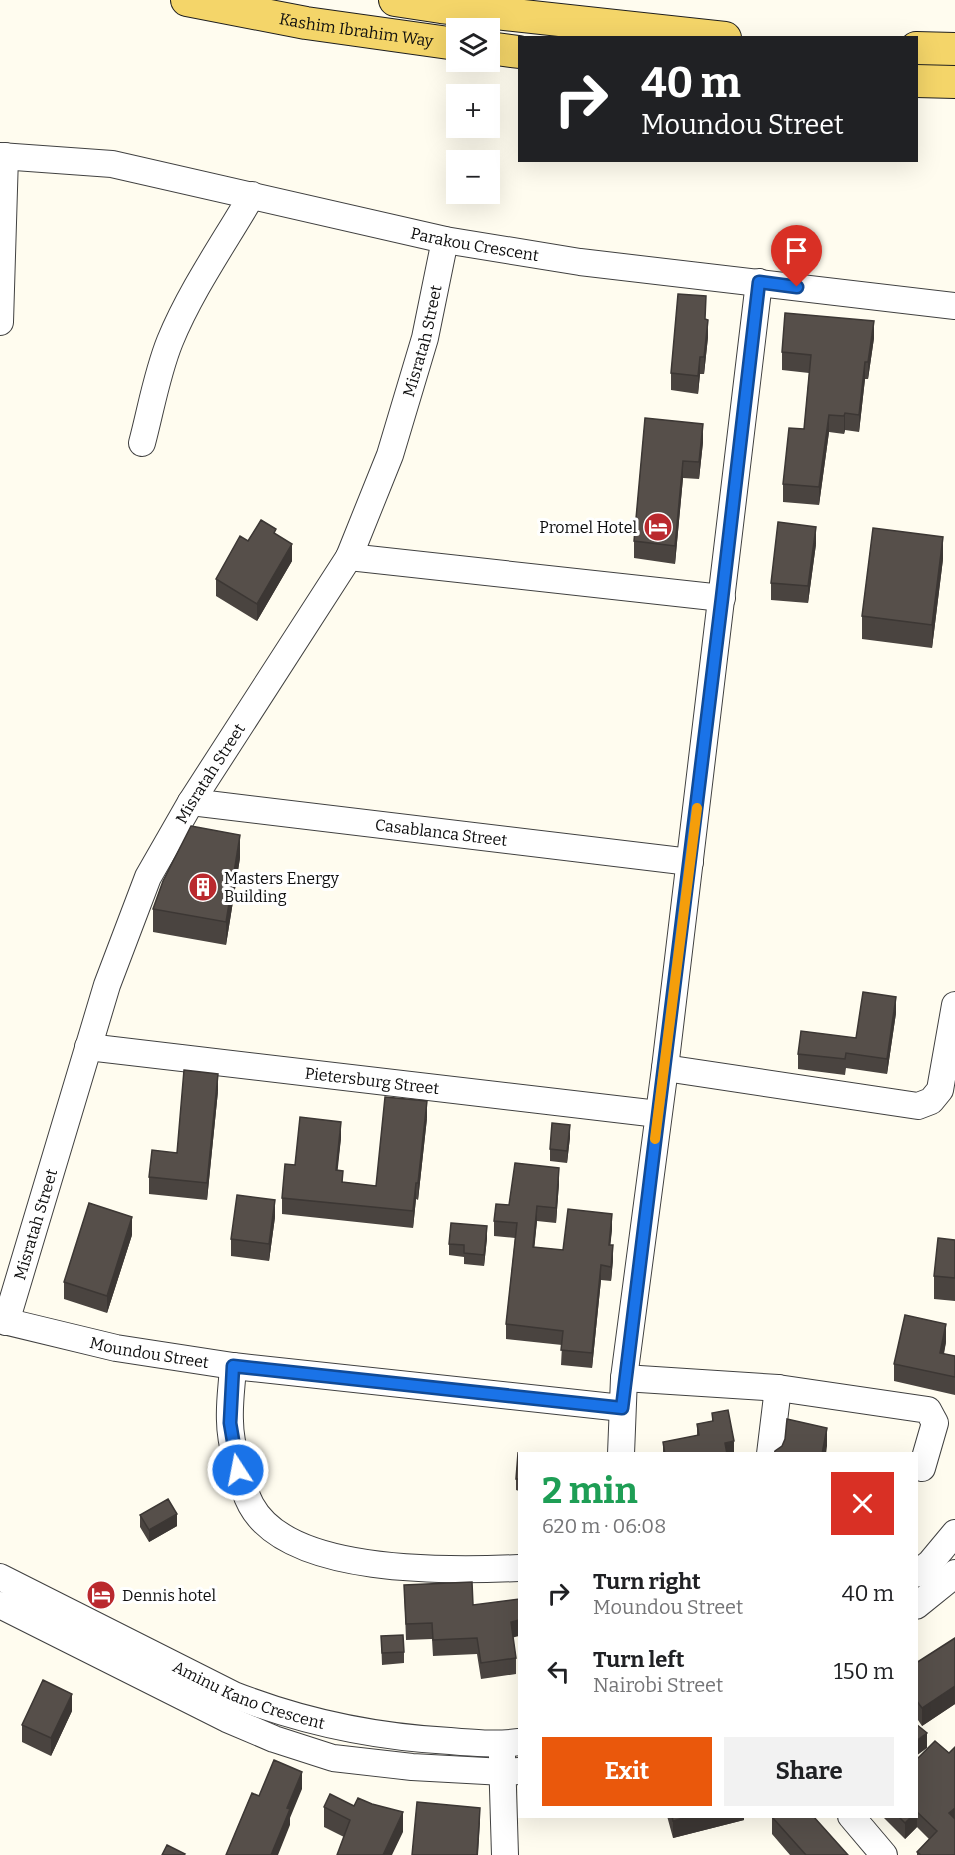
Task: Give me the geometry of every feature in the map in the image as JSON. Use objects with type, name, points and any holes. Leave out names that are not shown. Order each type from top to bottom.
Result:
[{"type":"main road","name":"Kashim Ibrahim Way","points":[[187,0],[306,23],[446,43]]},
{"type":"main road","points":[[395,0],[707,36]]},
{"type":"main road","points":[[918,48],[955,49]]},
{"type":"main road","points":[[500,49],[518,52]]},
{"type":"main road","points":[[918,81],[955,82]]},
{"type":"street","name":"Parakou Crescent","points":[[3,156],[112,164],[445,240],[580,262],[955,306]]},
{"type":"street","points":[[0,322],[3,156]]},
{"type":"street","points":[[142,443],[160,372],[180,318],[252,195]]},
{"type":"street","name":"Misratah Street","points":[[3,1321],[107,985],[148,877],[191,802],[349,557],[390,455],[425,338],[445,240]]},
{"type":"street","points":[[621,1452],[624,1378],[665,1068],[759,282]]},
{"type":"street","points":[[349,557],[722,598]]},
{"type":"street","name":"Casablanca Street","points":[[191,802],[690,862]]},
{"type":"street","points":[[665,1068],[918,1106],[931,1101],[940,1090],[955,1005]]},
{"type":"street","name":"Pietersburg Street","points":[[88,1047],[658,1114]]},
{"type":"street","name":"Moundou Street","points":[[3,1321],[116,1348],[233,1366],[622,1408]]},
{"type":"street","points":[[233,1366],[230,1423],[238,1470],[251,1504],[268,1527],[296,1543],[332,1556],[381,1565],[435,1570],[518,1568]]},
{"type":"street","points":[[624,1378],[778,1388],[928,1410],[935,1423],[922,1468]]},
{"type":"street","points":[[770,1452],[778,1388]]},
{"type":"street","points":[[953,1581],[923,1568],[955,1533]]},
{"type":"street","name":"Aminu Kano Crescent","points":[[0,1578],[234,1695],[267,1708],[346,1730],[419,1739],[510,1743]]},
{"type":"street","points":[[918,1605],[953,1581]]},
{"type":"street","points":[[0,1605],[227,1719],[274,1739],[333,1758],[412,1767],[512,1772]]},
{"type":"street","points":[[505,1855],[512,1772],[510,1743]]},
{"type":"street","points":[[853,1818],[884,1855]]},
{"type":"building","points":[[678,294],[706,296],[705,319],[708,320],[704,357],[700,357],[698,376],[671,373]]},
{"type":"building","points":[[785,313],[874,321],[868,362],[865,362],[859,415],[845,413],[844,416],[829,415],[819,487],[783,484],[789,428],[804,429],[811,355],[782,352]]},
{"type":"building","name":"Promel Hotel","points":[[645,418],[703,424],[699,462],[683,461],[675,546],[634,541]]},
{"type":"building","points":[[261,520],[276,529],[274,533],[292,544],[257,604],[216,579],[240,536],[248,541]]},
{"type":"building","points":[[778,522],[816,527],[808,586],[771,583]]},
{"type":"building","points":[[873,528],[943,537],[932,625],[862,616]]},
{"type":"building","name":"Masters Energy Building","points":[[191,826],[240,835],[226,922],[153,909],[163,881]]},
{"type":"building","points":[[863,992],[896,997],[887,1059],[846,1053],[845,1059],[798,1054],[801,1031],[856,1038]]},
{"type":"building","points":[[184,1070],[218,1074],[207,1183],[149,1177],[152,1150],[177,1153]]},
{"type":"building","points":[[385,1097],[427,1101],[413,1211],[282,1198],[285,1164],[295,1165],[300,1117],[341,1122],[336,1170],[343,1171],[342,1182],[376,1186]]},
{"type":"building","points":[[552,1123],[570,1125],[567,1151],[550,1149]]},
{"type":"building","points":[[515,1163],[559,1168],[556,1208],[537,1206],[533,1247],[563,1250],[568,1209],[612,1214],[609,1245],[613,1245],[611,1267],[601,1265],[592,1353],[561,1350],[563,1331],[506,1324],[517,1223],[494,1221],[496,1204],[509,1205]]},
{"type":"building","points":[[237,1195],[275,1200],[269,1244],[231,1239]]},
{"type":"building","points":[[89,1203],[132,1217],[107,1296],[64,1282]]},
{"type":"building","points":[[451,1223],[487,1226],[484,1255],[464,1253],[464,1245],[449,1244]]},
{"type":"building","points":[[938,1238],[955,1240],[955,1278],[934,1276]]},
{"type":"building","points":[[905,1315],[946,1324],[940,1353],[955,1356],[955,1377],[894,1364]]},
{"type":"building","points":[[728,1410],[734,1441],[725,1443],[727,1452],[665,1452],[663,1442],[699,1435],[697,1424],[713,1421],[712,1413]]},
{"type":"building","points":[[787,1419],[827,1428],[822,1452],[775,1452],[782,1446]]},
{"type":"building","points":[[518,1453],[518,1479],[516,1479]]},
{"type":"building","points":[[168,1499],[177,1514],[149,1530],[140,1515]]},
{"type":"building","points":[[472,1582],[473,1605],[518,1599],[518,1620],[511,1622],[516,1658],[481,1663],[477,1638],[433,1640],[432,1623],[406,1624],[404,1585]]},
{"type":"building","points":[[403,1635],[404,1652],[382,1653],[381,1636]]},
{"type":"building","points":[[955,1638],[955,1686],[922,1708],[918,1703],[918,1662]]},
{"type":"building","points":[[43,1680],[72,1694],[51,1738],[22,1725]]},
{"type":"building","points":[[918,1726],[927,1733],[918,1740]]},
{"type":"building","points":[[935,1741],[949,1753],[955,1747],[955,1808],[949,1813],[955,1819],[955,1855],[921,1855],[917,1852],[937,1831],[918,1813],[918,1758]]},
{"type":"building","points":[[274,1760],[302,1772],[271,1855],[226,1855],[252,1793],[259,1796]]},
{"type":"building","points":[[330,1794],[354,1806],[358,1798],[403,1812],[383,1855],[337,1855],[350,1820],[324,1807]]},
{"type":"building","points":[[417,1802],[480,1808],[477,1855],[412,1855]]},
{"type":"building","points":[[773,1818],[815,1818],[848,1855],[806,1855]]},
{"type":"building","points":[[900,1818],[910,1818],[905,1823]]},
{"type":"building","points":[[167,1845],[185,1854],[162,1855]]},
{"type":"slow traffic","points":[[655,1139],[697,808]]},
{"type":"place","name":"Promel Hotel","points":[[658,527]]},
{"type":"place","name":"Masters Energy Building","points":[[203,887]]},
{"type":"place","name":"Dennis hotel","points":[[101,1595]]},
{"type":"route","points":[[238,1470],[230,1423],[233,1366],[622,1408],[759,282],[797,287]]}]
